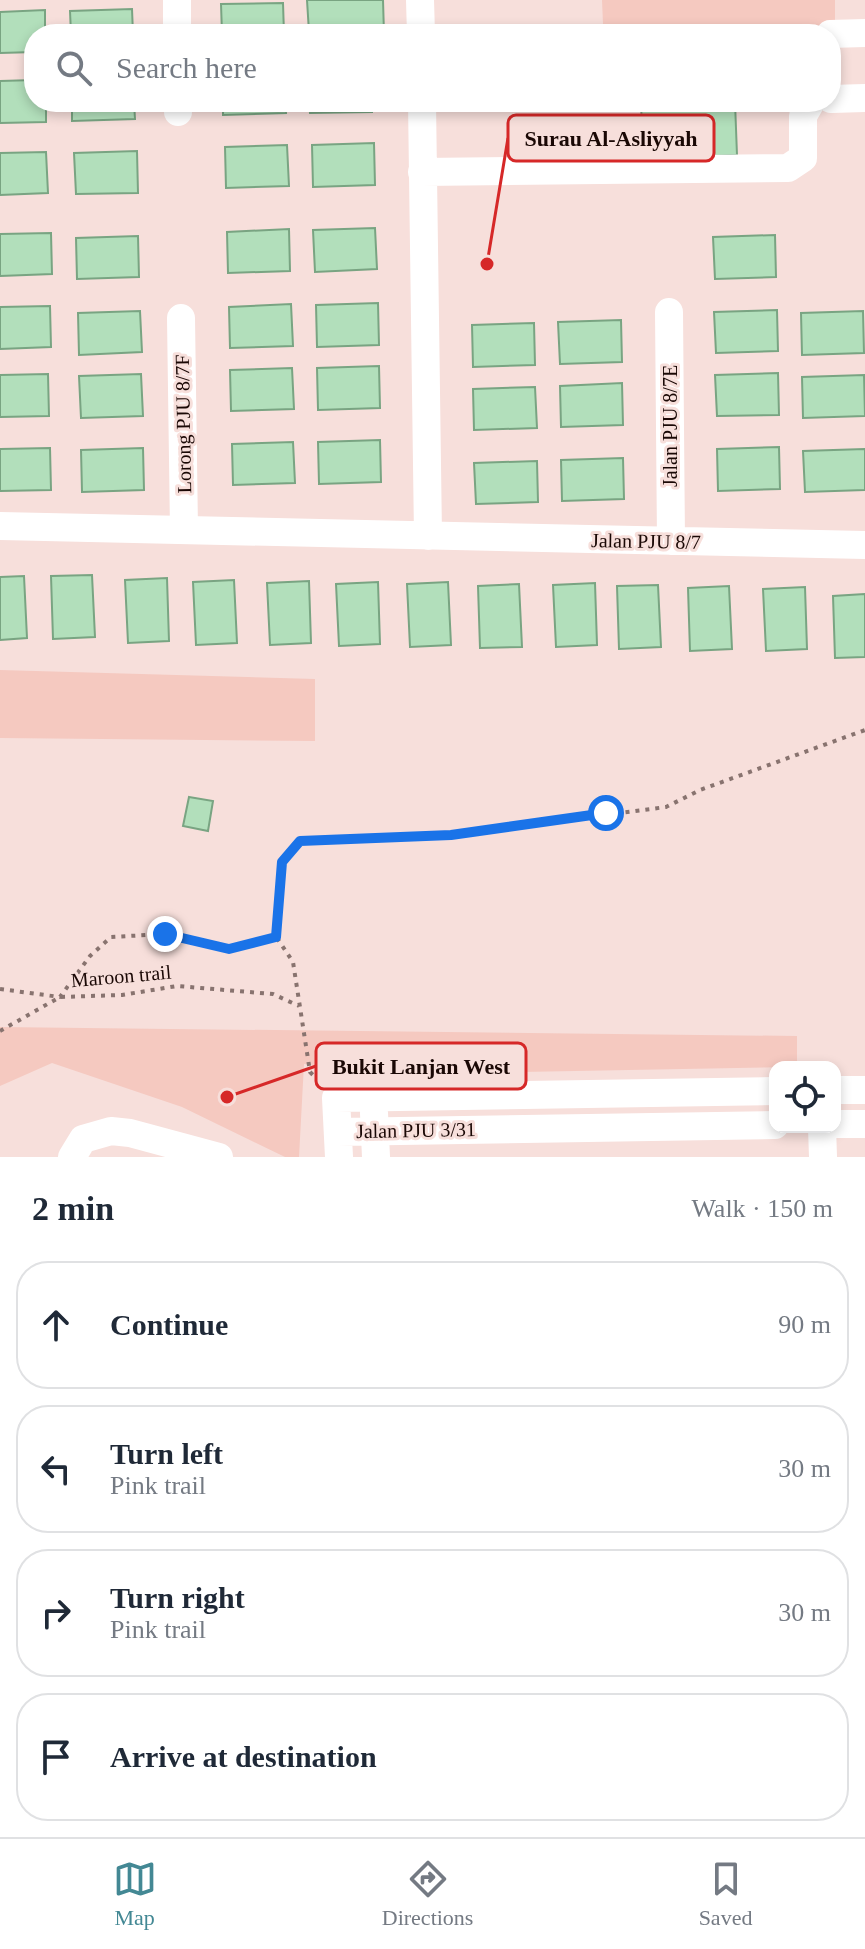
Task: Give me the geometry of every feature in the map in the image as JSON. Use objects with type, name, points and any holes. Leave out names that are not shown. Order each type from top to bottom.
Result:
[{"type":"street","points":[[177,0],[177,24]]},
{"type":"street","points":[[420,0],[421,24]]},
{"type":"street","points":[[841,34],[865,33]]},
{"type":"street","points":[[841,99],[865,98]]},
{"type":"street","points":[[422,112],[428,536]]},
{"type":"street","points":[[422,172],[788,168],[803,158],[804,112]]},
{"type":"street","name":"Jalan PJU 8/7E","points":[[669,312],[671,541]]},
{"type":"street","name":"Lorong PJU 8/7F","points":[[181,318],[184,530]]},
{"type":"street","name":"Jalan PJU 8/7","points":[[0,526],[865,545]]},
{"type":"street","points":[[841,1090],[865,1090]]},
{"type":"street","name":"Jalan PJU 3/31","points":[[769,1091],[336,1098],[338,1144],[769,1125]]},
{"type":"street","points":[[373,1096],[376,1144]]},
{"type":"street","points":[[841,1124],[865,1124]]},
{"type":"street","points":[[72,1157],[83,1139],[111,1131],[219,1157]]},
{"type":"street","points":[[822,1133],[823,1157]]},
{"type":"path","points":[[336,1098],[310,1072],[293,962],[276,937],[282,862],[300,841],[451,835],[666,807],[700,790],[865,730]]},
{"type":"path","points":[[0,989],[60,997],[90,956],[111,937],[165,934],[229,949],[276,937]]},
{"type":"path","name":"Maroon trail","points":[[0,1031],[60,997],[122,995],[177,986],[273,994],[299,1006]]},
{"type":"shaded area","points":[[602,0],[835,0],[835,24],[603,24]]},
{"type":"shaded area","points":[[0,670],[315,679],[315,741],[0,738]]},
{"type":"shaded area","points":[[0,1027],[797,1036],[797,1061],[769,1061],[769,1067],[403,1074],[304,1064],[299,1157],[285,1157],[182,1107],[52,1063],[0,1086]]},
{"type":"building","points":[[307,0],[383,0],[384,24],[308,24]]},
{"type":"building","points":[[283,3],[284,24],[222,24],[221,4]]},
{"type":"building","points":[[132,9],[133,24],[71,24],[70,11]]},
{"type":"building","points":[[45,10],[45,24],[24,24],[24,52],[0,53],[0,12]]},
{"type":"building","points":[[24,80],[24,112],[46,112],[46,122],[0,123],[0,81]]},
{"type":"building","points":[[72,112],[135,112],[135,119],[72,121]]},
{"type":"building","points":[[223,112],[286,113],[223,115]]},
{"type":"building","points":[[641,112],[735,112],[737,155],[643,159]]},
{"type":"building","points":[[374,143],[375,185],[313,187],[312,145]]},
{"type":"building","points":[[287,145],[289,186],[226,188],[225,147]]},
{"type":"building","points":[[137,151],[138,193],[76,194],[74,153]]},
{"type":"building","points":[[46,152],[48,193],[0,195],[0,153]]},
{"type":"building","points":[[375,228],[377,269],[315,272],[313,230]]},
{"type":"building","points":[[289,229],[290,271],[228,273],[227,232]]},
{"type":"building","points":[[51,233],[52,274],[0,276],[0,234]]},
{"type":"building","points":[[775,235],[776,277],[715,279],[713,237]]},
{"type":"building","points":[[138,236],[139,277],[77,279],[76,238]]},
{"type":"building","points":[[378,303],[379,345],[317,347],[316,305]]},
{"type":"building","points":[[291,304],[293,346],[230,348],[229,307]]},
{"type":"building","points":[[50,306],[51,347],[0,349],[0,307]]},
{"type":"building","points":[[777,310],[778,351],[716,353],[714,312]]},
{"type":"building","points":[[140,311],[142,352],[79,355],[78,313]]},
{"type":"building","points":[[863,311],[864,353],[802,355],[801,313]]},
{"type":"building","points":[[621,320],[622,362],[560,364],[558,322]]},
{"type":"building","points":[[534,323],[535,365],[473,367],[472,325]]},
{"type":"building","points":[[379,366],[380,408],[318,410],[317,368]]},
{"type":"building","points":[[292,368],[294,409],[231,411],[230,370]]},
{"type":"building","points":[[778,373],[779,415],[717,416],[715,375]]},
{"type":"building","points":[[48,374],[49,416],[0,417],[0,375]]},
{"type":"building","points":[[141,374],[143,416],[81,418],[79,376]]},
{"type":"building","points":[[864,375],[865,416],[803,418],[802,377]]},
{"type":"building","points":[[622,383],[623,425],[561,427],[560,386]]},
{"type":"building","points":[[535,387],[537,428],[474,430],[473,389]]},
{"type":"building","points":[[380,440],[381,482],[319,484],[318,442]]},
{"type":"building","points":[[293,442],[295,483],[233,485],[232,444]]},
{"type":"building","points":[[779,447],[780,489],[718,491],[717,449]]},
{"type":"building","points":[[50,448],[51,490],[0,491],[0,449]]},
{"type":"building","points":[[143,448],[144,490],[82,492],[81,450]]},
{"type":"building","points":[[865,449],[865,490],[805,492],[803,451]]},
{"type":"building","points":[[623,458],[624,499],[562,501],[561,460]]},
{"type":"building","points":[[537,461],[538,502],[476,504],[474,463]]},
{"type":"building","points":[[92,575],[95,637],[53,639],[51,576]]},
{"type":"building","points":[[24,576],[27,638],[0,640],[0,577]]},
{"type":"building","points":[[167,578],[169,641],[128,643],[125,580]]},
{"type":"building","points":[[234,580],[237,643],[196,645],[193,582]]},
{"type":"building","points":[[309,581],[311,643],[270,645],[267,583]]},
{"type":"building","points":[[378,582],[380,644],[339,646],[336,584]]},
{"type":"building","points":[[448,582],[451,645],[410,647],[407,584]]},
{"type":"building","points":[[595,583],[597,645],[556,647],[553,585]]},
{"type":"building","points":[[519,584],[522,647],[480,648],[478,586]]},
{"type":"building","points":[[658,585],[661,647],[619,649],[617,586]]},
{"type":"building","points":[[729,586],[732,649],[690,651],[688,588]]},
{"type":"building","points":[[805,587],[807,649],[766,651],[763,589]]},
{"type":"building","points":[[865,594],[865,657],[835,658],[833,596]]},
{"type":"building","points":[[189,797],[213,801],[208,831],[183,826]]},
{"type":"place","name":"Surau Al-Asliyyah","points":[[487,264]]},
{"type":"place","name":"Bukit Lanjan West","points":[[227,1097]]},
{"type":"route","points":[[165,934],[229,949],[276,937],[282,862],[300,841],[451,835],[606,813]]}]
